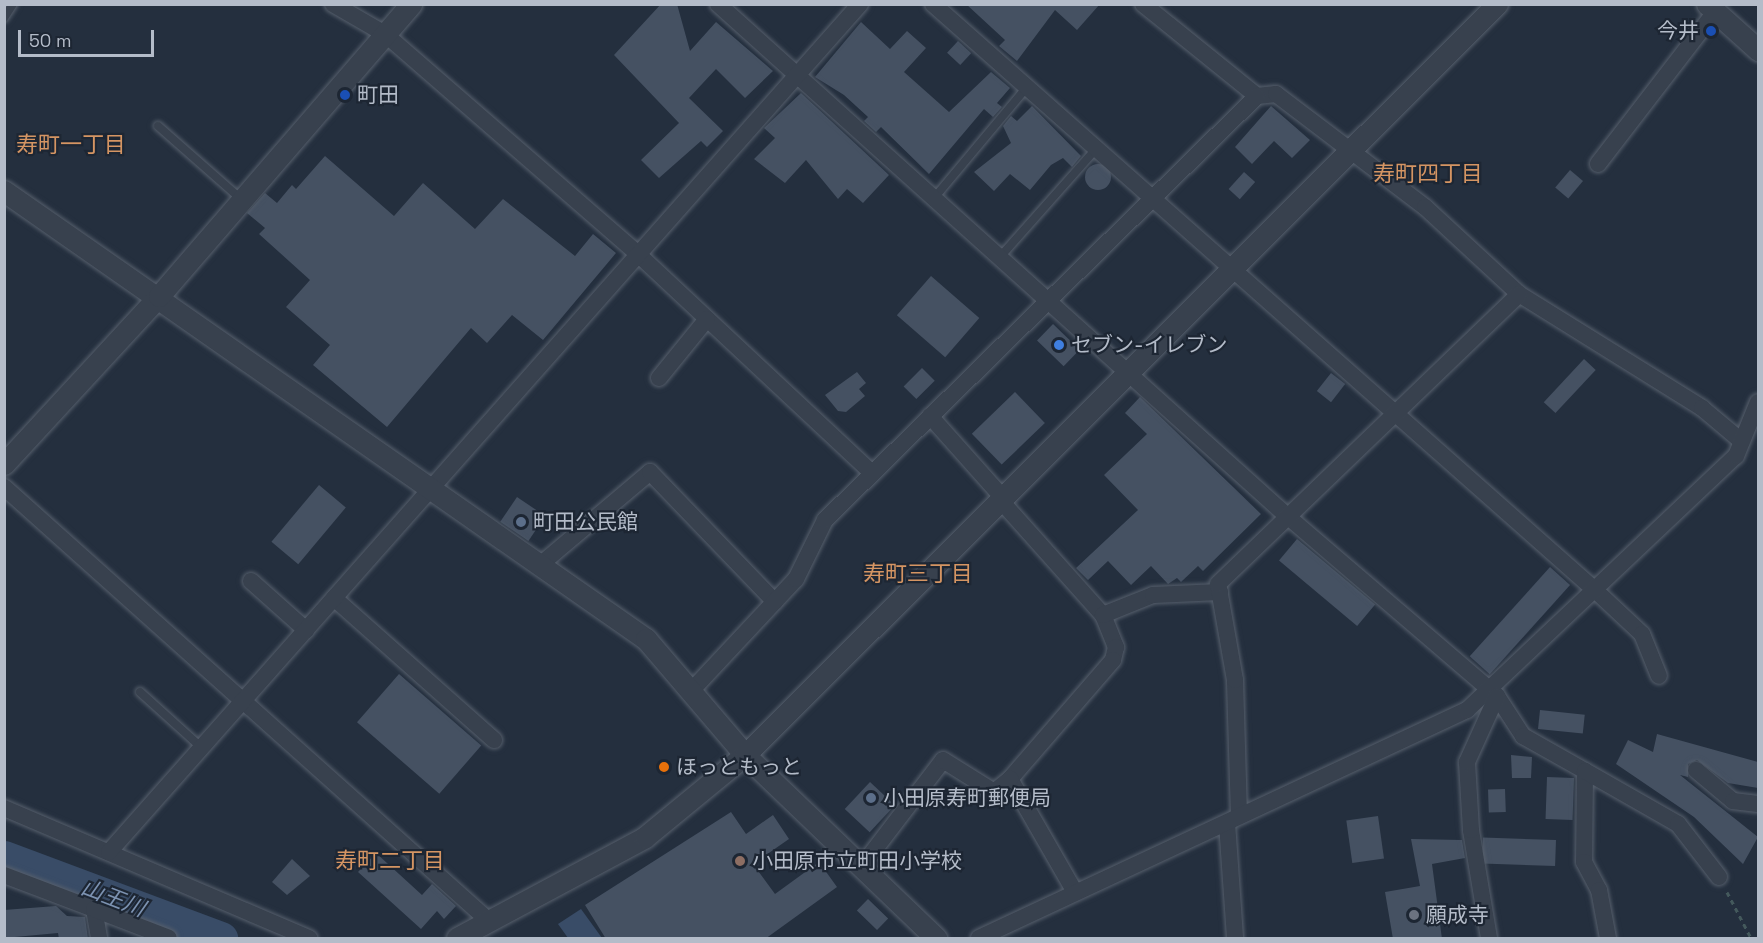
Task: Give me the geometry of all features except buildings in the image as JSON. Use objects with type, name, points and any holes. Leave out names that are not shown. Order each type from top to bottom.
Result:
[{"type":"street","points":[[333,4],[385,34],[639,255],[871,472]]},
{"type":"street","points":[[4,464],[159,297],[411,4]]},
{"type":"street","points":[[718,4],[1286,515],[1492,694],[1523,736],[1678,824],[1719,877]]},
{"type":"street","points":[[109,852],[433,490],[860,4]]},
{"type":"street","points":[[933,4],[1153,202],[1595,590],[1642,634],[1659,676]]},
{"type":"street","points":[[1143,4],[1257,96]]},
{"type":"street","points":[[457,939],[645,837],[745,755],[1130,373],[1495,5]]},
{"type":"street","points":[[1598,164],[1711,8],[1758,50]]},
{"type":"street","points":[[692,690],[796,579],[825,520],[871,472],[1153,202],[1257,96],[1276,94],[1425,207],[1519,294],[1701,408],[1740,440]]},
{"type":"street","points":[[4,191],[646,639],[692,690],[745,755],[936,939]]},
{"type":"street","points":[[1235,939],[1233,820],[1235,680],[1218,584],[1286,515],[1395,415],[1519,294]]},
{"type":"street","points":[[659,378],[707,319]]},
{"type":"street","points":[[979,939],[1075,892],[1457,715],[1492,694],[1595,590],[1736,456],[1740,440],[1758,402]]},
{"type":"street","points":[[862,866],[943,760],[994,792],[1010,779],[1113,660],[1116,647],[1103,615],[930,416]]},
{"type":"street","points":[[540,565],[650,472],[775,602]]},
{"type":"street","points":[[4,487],[246,698],[490,922]]},
{"type":"street","points":[[251,581],[306,630]]},
{"type":"street","points":[[1103,615],[1153,595],[1220,592]]},
{"type":"street","points":[[334,598],[494,740]]},
{"type":"street","points":[[1489,939],[1471,830],[1467,762],[1492,694]]},
{"type":"street","points":[[1696,770],[1733,801],[1758,804]]},
{"type":"street","points":[[1585,771],[1584,862],[1599,890],[1608,939]]},
{"type":"street","points":[[1010,779],[1075,892]]},
{"type":"street","points":[[4,808],[309,939]]},
{"type":"street","points":[[4,875],[168,939]]},
{"type":"street","points":[[94,909],[99,939]]},
{"type":"lane","points":[[4,18],[14,4]]},
{"type":"lane","points":[[935,197],[1026,88]]},
{"type":"lane","points":[[158,126],[242,200]]},
{"type":"lane","points":[[1000,256],[1095,150]]},
{"type":"lane","points":[[140,692],[201,748]]},
{"type":"path","points":[[1719,877],[1751,939]]},
{"type":"water","points":[[581,909],[602,938],[568,938],[558,924]]},
{"type":"waterway","name":"山王川","points":[[4,857],[221,938]]},
{"type":"place","name":"今井","points":[[1711,31]]},
{"type":"place","name":"町田","points":[[345,95]]},
{"type":"place","name":"セブン-イレブン","points":[[1059,345]]},
{"type":"place","name":"町田公民館","points":[[521,522]]},
{"type":"place","name":"ほっともっと","points":[[664,767]]},
{"type":"place","name":"小田原寿町郵便局","points":[[871,798]]},
{"type":"place","name":"小田原市立町田小学校","points":[[740,861]]},
{"type":"place","name":"願成寺","points":[[1414,915]]},
{"type":"district","name":"寿町一丁目","points":[[71,145]]},
{"type":"district","name":"寿町四丁目","points":[[1428,174]]},
{"type":"district","name":"寿町三丁目","points":[[918,574]]},
{"type":"district","name":"寿町二丁目","points":[[390,861]]}]
